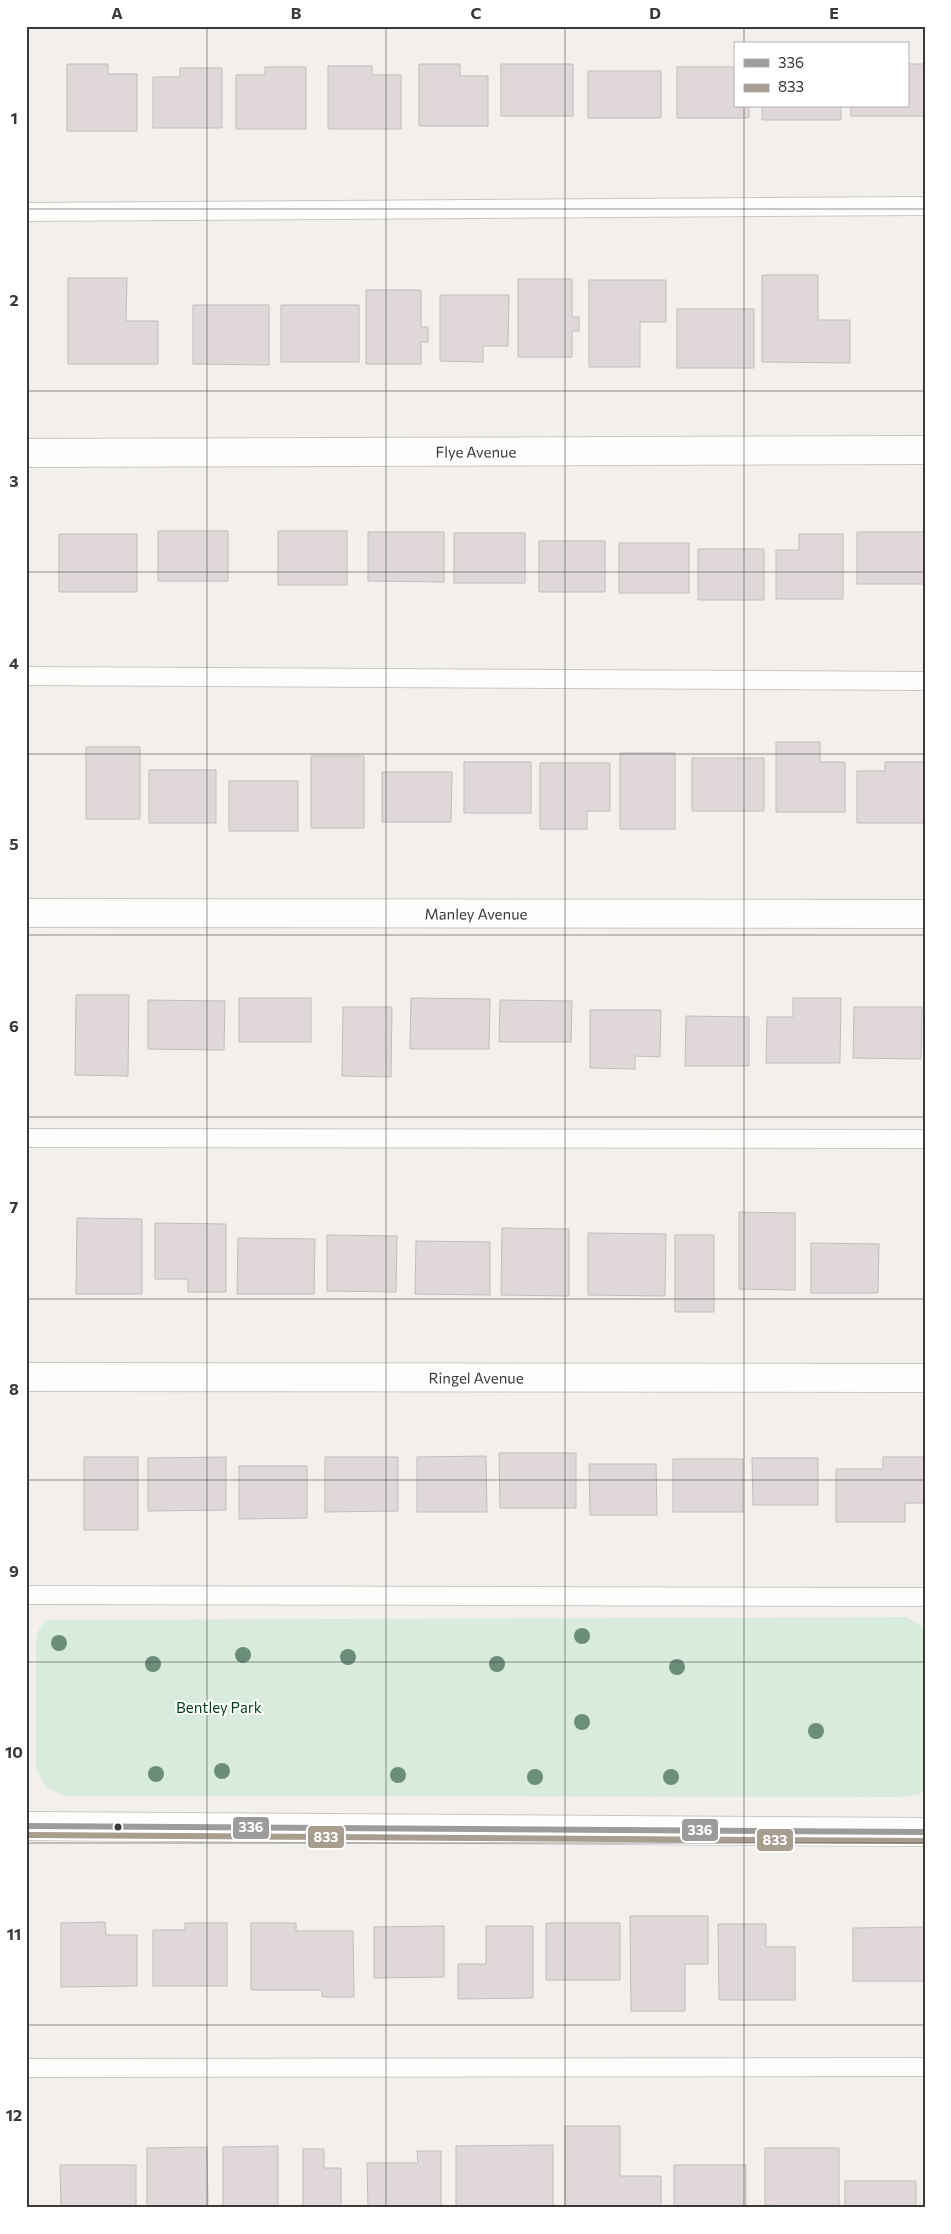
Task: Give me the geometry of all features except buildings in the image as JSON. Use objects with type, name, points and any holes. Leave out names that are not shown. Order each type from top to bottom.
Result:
[{"type":"street","name":"Flye Avenue","points":[[26,453],[925,450]]},
{"type":"street","name":"Manley Avenue","points":[[26,913],[925,914]]},
{"type":"street","name":"Ringel Avenue","points":[[26,1377],[925,1378]]},
{"type":"street","points":[[26,1826],[925,1832]]},
{"type":"lane","points":[[26,212],[925,206]]},
{"type":"lane","points":[[26,676],[925,681]]},
{"type":"lane","points":[[26,1138],[925,1139]]},
{"type":"lane","points":[[26,1595],[925,1597]]},
{"type":"lane","points":[[26,2068],[925,2067]]},
{"type":"green space","name":"Bentley Park","points":[[906,1617],[925,1629],[925,1790],[918,1795],[901,1797],[66,1796],[46,1786],[36,1767],[36,1636],[47,1620]]},
{"type":"transit line","name":"336","points":[[26,1826],[925,1832]]},
{"type":"transit line","name":"833","points":[[26,1835],[925,1841]]}]
